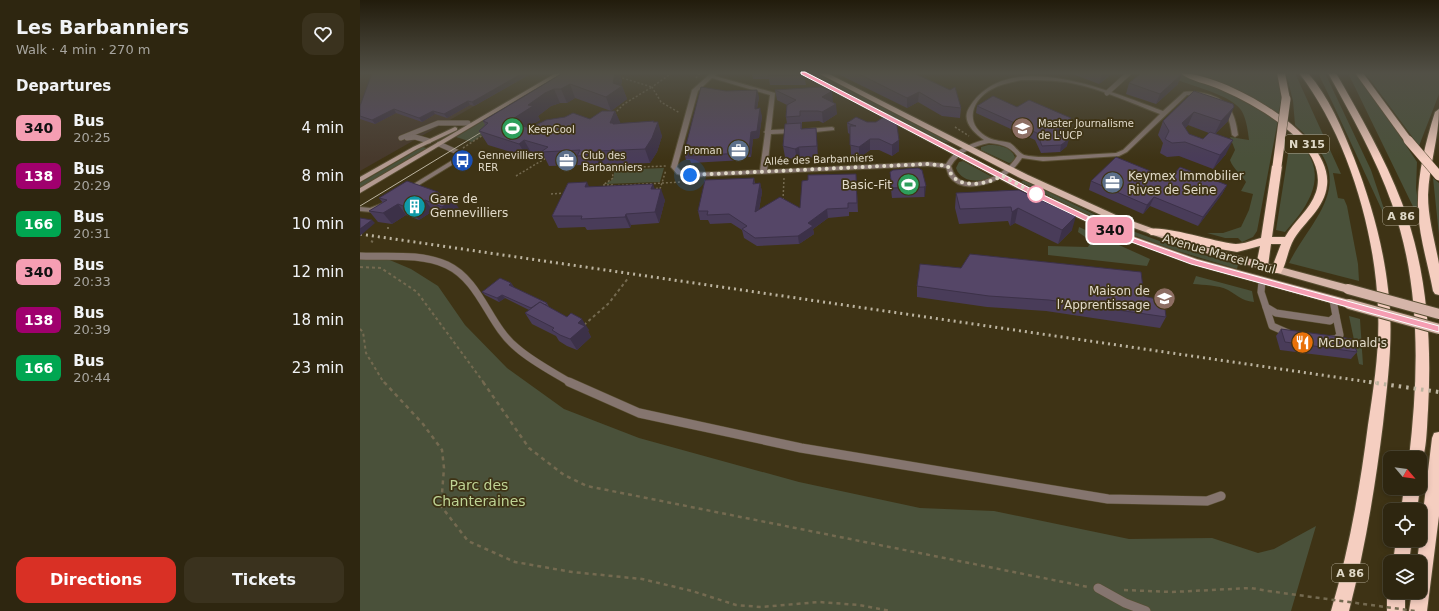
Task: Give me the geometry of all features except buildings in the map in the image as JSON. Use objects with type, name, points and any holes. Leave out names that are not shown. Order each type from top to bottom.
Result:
[{"type":"highway","name":"N 315","points":[[1250,102],[1291,129],[1314,152],[1321,169],[1322,190],[1314,208],[1288,240],[1277,270]]},
{"type":"highway","points":[[1262,266],[1286,102]]},
{"type":"highway","name":"A 86","points":[[1322,102],[1338,131],[1354,170],[1371,230],[1379,267],[1384,307],[1383,367],[1374,438],[1359,535],[1340,611]]},
{"type":"highway","name":"A 86","points":[[1347,102],[1381,166],[1398,205],[1408,238],[1417,281],[1424,344],[1416,451]]},
{"type":"highway","points":[[1380,102],[1408,140],[1439,176]]},
{"type":"highway","points":[[1439,112],[1428,150],[1423,180],[1425,224],[1439,292]]},
{"type":"highway","points":[[1152,232],[1165,232],[1203,242],[1237,248],[1265,241],[1288,240]]},
{"type":"highway","points":[[1416,611],[1428,547],[1439,438]]},
{"type":"highway","points":[[1396,599],[1396,611]]},
{"type":"main road","points":[[360,180],[429,141],[468,123],[504,102]]},
{"type":"main road","points":[[360,190],[511,102]]},
{"type":"main road","name":"Avenue Marcel Paul","points":[[858,102],[1098,225],[1129,238],[1194,262],[1439,329]]},
{"type":"main road","name":"Avenue Marcel Paul","points":[[877,102],[1011,170],[1115,218],[1152,232],[1198,248],[1439,314]]},
{"type":"main road","points":[[429,141],[439,144]]},
{"type":"main road","points":[[1262,266],[1262,281]]},
{"type":"main road","points":[[1276,284],[1277,270]]},
{"type":"street","name":"Allée des Barbanniers","points":[[692,102],[674,167],[679,172],[690,175],[928,164],[948,166]]},
{"type":"street","points":[[763,172],[772,102]]},
{"type":"street","points":[[975,102],[969,112],[969,119],[973,129],[989,141]]},
{"type":"street","points":[[1131,102],[1164,113]]},
{"type":"street","points":[[1020,156],[1011,170],[1002,176],[982,184],[963,182],[955,178],[950,172],[948,166],[950,160],[958,153],[989,141],[1001,142],[1010,145],[1020,156],[1043,159],[1117,155],[1126,151],[1177,102]]},
{"type":"street","points":[[1219,102],[1229,108],[1233,117],[1235,134]]},
{"type":"street","points":[[767,132],[832,130]]},
{"type":"street","points":[[403,193],[458,159],[461,154],[457,152]]},
{"type":"street","points":[[360,209],[371,210],[390,201]]},
{"type":"lane","points":[[401,138],[438,123],[468,123]]},
{"type":"lane","points":[[401,138],[418,128]]},
{"type":"lane","points":[[401,138],[415,137],[429,141]]},
{"type":"lane","points":[[439,144],[457,152]]},
{"type":"lane","points":[[360,256],[414,257],[448,265],[461,275],[476,292],[491,317],[516,348],[571,383],[639,413],[801,448],[954,472],[1108,499],[1207,501],[1221,496]]},
{"type":"lane","points":[[1262,281],[1261,292],[1272,326],[1284,332],[1298,334]]},
{"type":"lane","points":[[1321,337],[1336,339],[1340,335],[1333,300]]},
{"type":"lane","points":[[1266,307],[1276,313],[1330,321],[1336,316]]},
{"type":"lane","points":[[1098,588],[1126,604],[1146,611]]},
{"type":"path","points":[[612,118],[628,102]]},
{"type":"path","points":[[955,127],[973,138]]},
{"type":"path","points":[[457,152],[488,132]]},
{"type":"path","points":[[516,176],[549,156]]},
{"type":"path","points":[[604,169],[668,166],[660,192]]},
{"type":"path","points":[[612,168],[613,178],[604,185],[682,182]]},
{"type":"path","points":[[782,203],[784,171]]},
{"type":"path","points":[[604,189],[614,185]]},
{"type":"path","points":[[645,189],[660,188]]},
{"type":"path","points":[[551,194],[568,193]]},
{"type":"path","points":[[435,214],[444,208]]},
{"type":"path","points":[[440,211],[447,214]]},
{"type":"path","points":[[360,267],[381,268],[417,292],[493,395],[528,448],[564,475],[586,486],[915,553],[1098,588],[1172,592],[1251,588],[1416,611]]},
{"type":"path","points":[[584,324],[599,314],[629,277]]},
{"type":"path","points":[[360,329],[363,332],[366,353],[387,387],[423,424],[442,450],[444,468],[441,506],[468,541],[516,562],[572,572],[642,579],[692,591],[736,605],[761,607],[819,602],[859,605],[890,611]]},
{"type":"shaded area","points":[[360,102],[482,102],[360,171]]},
{"type":"green space","points":[[516,102],[527,102],[472,142],[456,137]]},
{"type":"green space","points":[[865,102],[871,102],[951,143],[944,142]]},
{"type":"green space","points":[[1231,102],[1244,102],[1278,120],[1257,231],[1253,237],[1242,242],[1238,238],[1225,238],[1207,233],[1223,233],[1241,227],[1249,210],[1253,194],[1241,191],[1246,182],[1230,160],[1235,150],[1230,137],[1249,140],[1244,116],[1236,105]]},
{"type":"green space","points":[[1251,102],[1281,102],[1278,115]]},
{"type":"green space","points":[[1293,102],[1308,102],[1341,174],[1333,173],[1338,198],[1344,199],[1347,206],[1358,264],[1359,281],[1289,263],[1323,207],[1328,193],[1330,178],[1326,163],[1317,147],[1295,125]]},
{"type":"green space","points":[[1332,102],[1339,102],[1371,170],[1386,219]]},
{"type":"green space","points":[[1362,102],[1377,102],[1417,162],[1416,188],[1421,223]]},
{"type":"green space","points":[[1386,102],[1436,102],[1419,146]]},
{"type":"green space","points":[[1291,136],[1301,143],[1306,150],[1313,164],[1315,174],[1314,185],[1306,205],[1285,232],[1276,230]]},
{"type":"green space","points":[[988,145],[1000,146],[1010,150],[1015,157],[1013,162],[1009,163],[981,150],[981,147]]},
{"type":"green space","points":[[422,147],[427,148],[360,188],[360,183]]},
{"type":"green space","points":[[963,161],[992,177],[977,181],[962,177],[956,168],[959,162]]},
{"type":"green space","points":[[664,168],[660,182],[605,184],[613,178],[614,170]]},
{"type":"green space","points":[[1433,178],[1439,183],[1439,235]]},
{"type":"green space","points":[[1024,180],[1116,225],[1173,246],[1238,265],[1237,269],[1171,249],[1114,228],[1021,182]]},
{"type":"green space","points":[[1079,227],[1150,259],[1147,266],[1048,255],[1048,246],[1088,247],[1091,241],[1078,232]]},
{"type":"green space","name":"Parc des Chanteraines","points":[[360,257],[385,258],[411,269],[438,286],[465,325],[507,368],[564,409],[639,438],[799,482],[920,508],[994,511],[1129,539],[1212,538],[1258,553],[1274,549],[1316,526],[1291,611],[360,611]]},
{"type":"green space","points":[[1196,276],[1252,291],[1254,302],[1243,299],[1220,287],[1193,284]]},
{"type":"green space","points":[[1349,316],[1360,319],[1363,365],[1359,364]]},
{"type":"tram line","points":[[360,206],[490,127]]},
{"type":"railway","points":[[360,234],[1376,383]]},
{"type":"railway","points":[[1369,382],[1376,383]]},
{"type":"railway","points":[[1376,383],[1439,392]]},
{"type":"bus line","name":"340","points":[[858,102],[1016,184],[1098,225],[1129,238],[1194,262],[1439,329]]},
{"type":"place","name":"KeepCool","points":[[513,129]]},
{"type":"place","name":"Master Journalisme de L'UCP","points":[[1022,129]]},
{"type":"place","name":"Proman","points":[[738,150]]},
{"type":"place","name":"Gennevilliers RER","points":[[462,161]]},
{"type":"place","name":"Club des Barbanniers","points":[[567,161]]},
{"type":"place","name":"Keymex Immobilier Rives de Seine","points":[[1113,183]]},
{"type":"place","name":"Basic-Fit","points":[[908,185]]},
{"type":"place","name":"Gare de Gennevilliers","points":[[415,206]]},
{"type":"place","name":"Maison de l’Apprentissage","points":[[1165,298]]},
{"type":"place","name":"McDonald's","points":[[1302,343]]},
{"type":"route","points":[[690,175],[928,164],[948,166],[950,172],[955,178],[963,182],[973,184],[990,182],[1002,176],[1036,194]]}]
